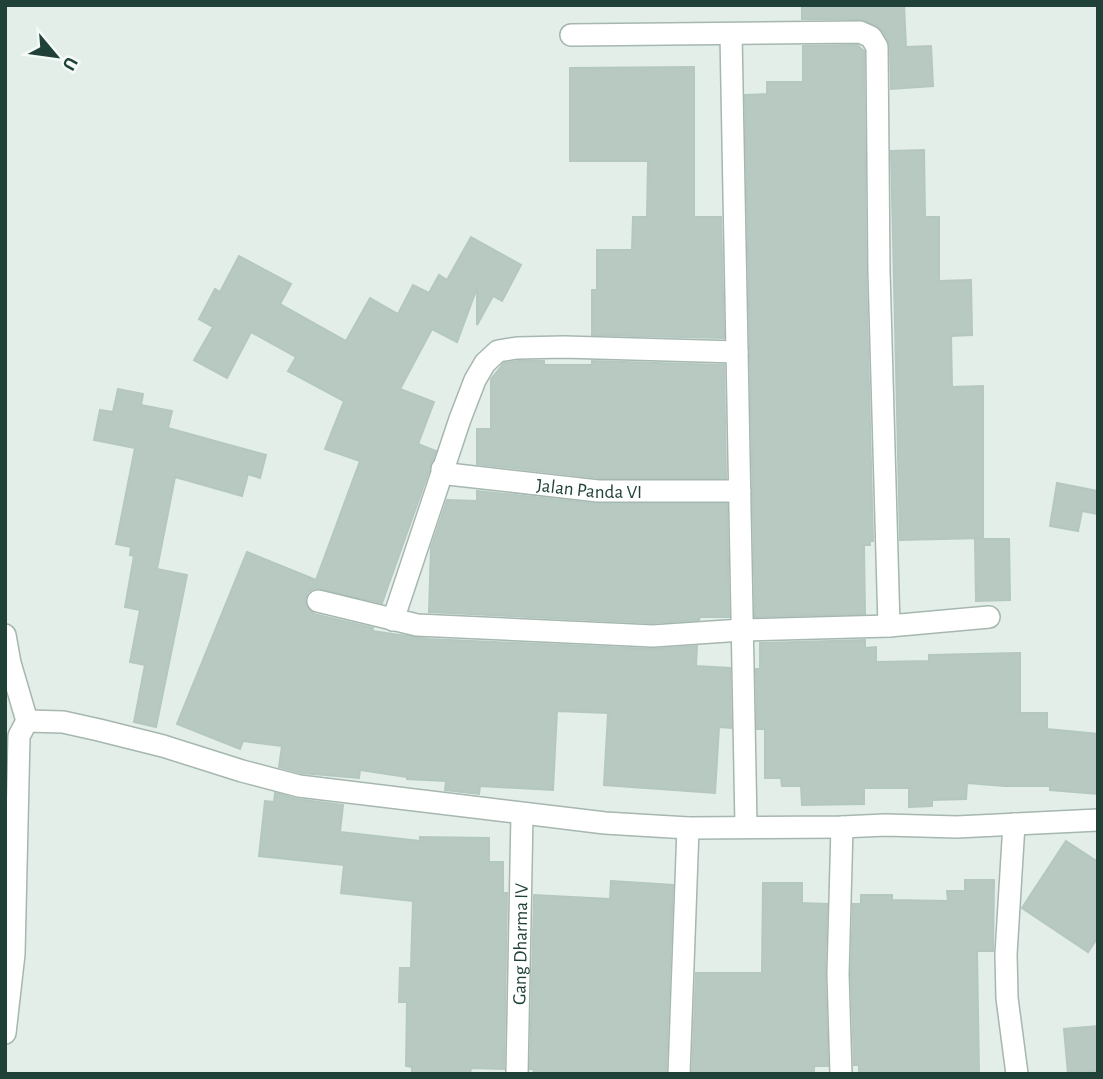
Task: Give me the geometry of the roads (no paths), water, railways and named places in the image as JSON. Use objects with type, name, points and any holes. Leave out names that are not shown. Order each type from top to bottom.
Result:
[{"type":"street","points":[[572,35],[860,32],[870,37],[877,47],[878,272],[889,626]]},
{"type":"street","points":[[731,34],[746,826]]},
{"type":"street","points":[[393,620],[433,505],[442,470],[475,380],[485,363],[498,351],[564,347],[737,352]]},
{"type":"street","name":"Jalan Panda VI","points":[[442,470],[448,474],[598,491],[740,491]]},
{"type":"street","points":[[318,601],[417,625],[653,636],[742,630],[889,626],[989,617]]},
{"type":"street","points":[[5,635],[27,721],[19,736],[14,954],[5,1033]]},
{"type":"street","points":[[27,721],[63,722],[99,730],[299,786],[522,814],[688,828],[1014,824],[1098,820]]},
{"type":"street","name":"Gang Dharma IV","points":[[517,1074],[522,814]]},
{"type":"street","points":[[1014,824],[1007,976],[1011,1036],[1017,1074]]},
{"type":"street","points":[[841,1074],[838,974],[842,827]]},
{"type":"street","points":[[679,1074],[688,828]]}]
